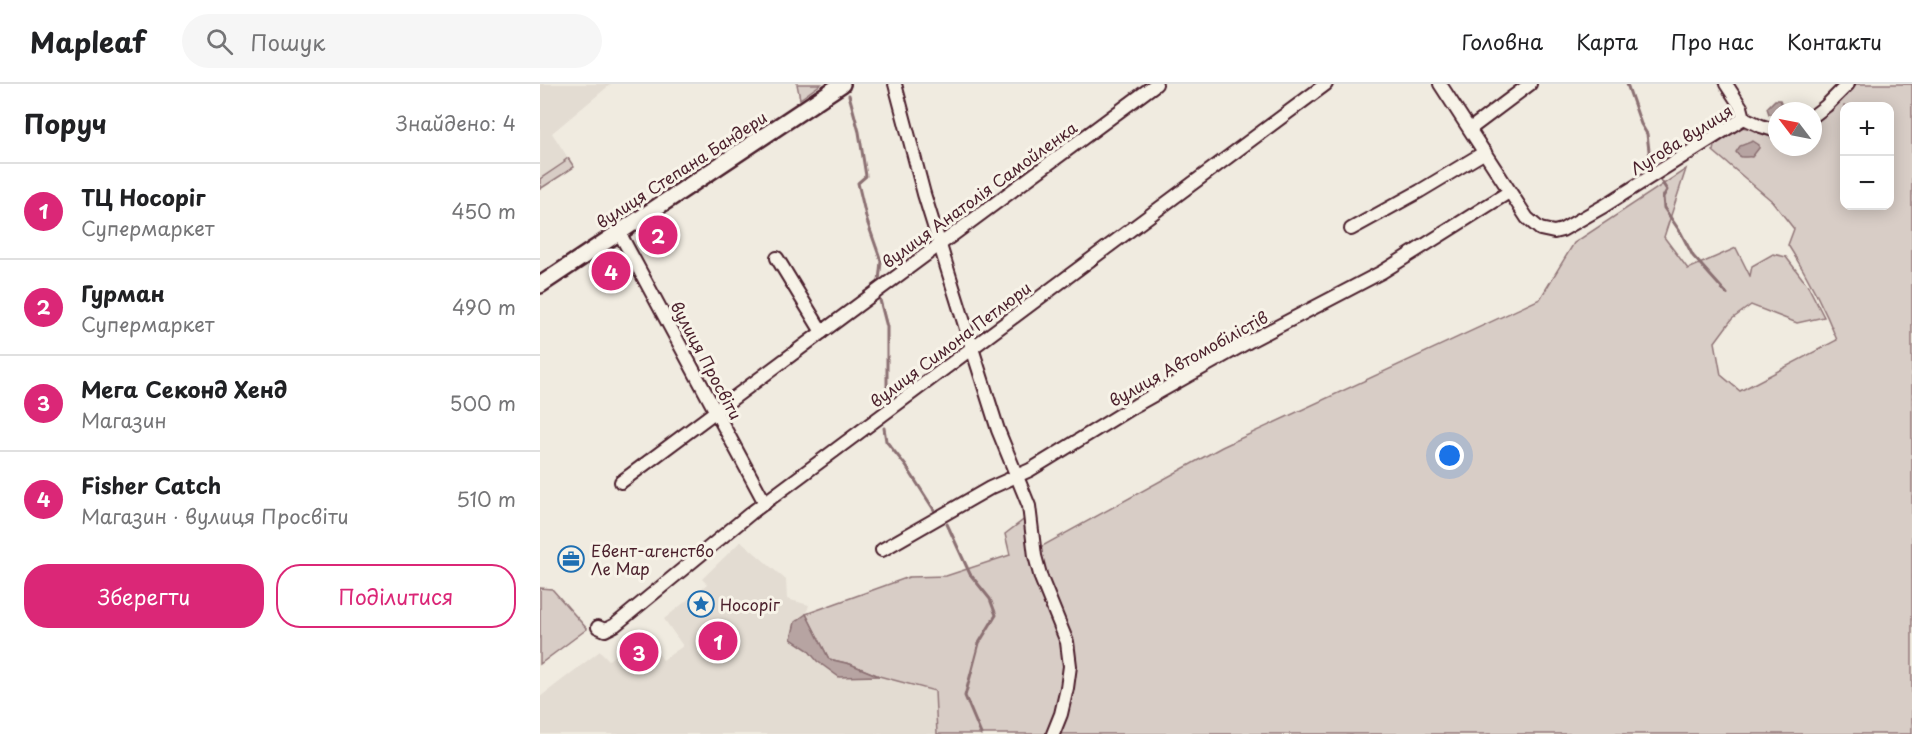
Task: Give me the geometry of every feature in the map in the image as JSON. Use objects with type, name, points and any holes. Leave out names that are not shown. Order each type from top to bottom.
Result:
[{"type":"street","name":"вулиця Степана Бандери","points":[[540,285],[842,84]]},
{"type":"street","points":[[895,84],[924,194],[941,242],[972,348],[998,430],[1032,517],[1035,556],[1041,578],[1048,600],[1065,634],[1070,666],[1061,714],[1053,734]]},
{"type":"street","name":"вулиця Анатолія Самойленка","points":[[621,482],[1156,84]]},
{"type":"street","name":"вулиця Симона Петлюри","points":[[598,627],[605,630],[615,625],[659,591],[732,528],[1326,84]]},
{"type":"street","name":"Лугова вулиця","points":[[1440,84],[1531,223],[1547,231],[1562,230],[1604,206],[1744,118],[1768,128]]},
{"type":"street","points":[[1470,129],[1530,84]]},
{"type":"street","points":[[1726,84],[1741,107],[1744,118]]},
{"type":"street","points":[[1822,109],[1848,84]]},
{"type":"street","points":[[1351,229],[1485,152]]},
{"type":"street","name":"вулиця Автомобілістів","points":[[882,550],[984,491],[1030,470],[1136,405],[1248,342],[1382,272],[1509,192]]},
{"type":"street","name":"вулиця Просвіти","points":[[619,232],[765,503]]},
{"type":"street","points":[[777,258],[822,332]]},
{"type":"shaded area","points":[[540,84],[611,84],[552,133],[568,158],[540,179]]},
{"type":"shaded area","points":[[797,84],[821,84],[800,99]]},
{"type":"shaded area","points":[[1855,84],[1912,84],[1912,734],[937,734],[935,691],[879,676],[850,664],[829,659],[806,614],[909,577],[946,576],[1010,555],[1005,534],[1030,515],[1039,548],[1222,447],[1540,299],[1574,243],[1686,169],[1664,237],[1688,269],[1736,248],[1750,276],[1752,266],[1773,254],[1786,257],[1808,286],[1824,317],[1797,323],[1751,305],[1732,319],[1715,342],[1721,375],[1740,391],[1837,340],[1815,291],[1788,245],[1794,229],[1772,201],[1713,151],[1714,146],[1742,127],[1768,133],[1768,156],[1822,156],[1822,111]]},
{"type":"shaded area","points":[[1753,141],[1759,145],[1759,148],[1752,157],[1741,157],[1736,152],[1740,146]]},
{"type":"shaded area","points":[[568,158],[574,167],[540,189],[540,179]]},
{"type":"shaded area","points":[[741,541],[786,580],[787,599],[809,605],[806,614],[850,664],[879,676],[935,691],[937,734],[540,734],[540,697],[600,651],[609,660],[644,634],[663,660],[683,646],[664,619],[707,584],[702,579]]},
{"type":"shaded area","points":[[540,588],[552,589],[587,629],[540,664]]},
{"type":"shaded area","points":[[806,614],[829,659],[850,664],[879,676],[839,677],[817,661],[808,650],[791,639],[795,622]]},
{"type":"waterway","points":[[1627,84],[1641,124],[1647,134],[1650,159],[1655,167]]},
{"type":"waterway","points":[[849,95],[859,132],[866,176],[858,183],[867,221],[881,261],[879,281]]},
{"type":"waterway","points":[[1661,181],[1667,190],[1663,197],[1664,208],[1693,256],[1727,294]]},
{"type":"waterway","points":[[880,300],[887,327],[887,399]]},
{"type":"waterway","points":[[884,428],[886,441],[906,466],[936,513]]},
{"type":"waterway","points":[[947,524],[970,574],[990,599],[996,615],[979,643],[965,696],[981,734]]},
{"type":"place","name":"Гурман","points":[[658,235]]},
{"type":"place","name":"Fisher Catch","points":[[611,271]]},
{"type":"place","name":"Евент-агенство Ле Мар","points":[[571,559]]},
{"type":"place","name":"Носоріг","points":[[701,604]]},
{"type":"place","name":"ТЦ Носоріг","points":[[718,641]]},
{"type":"place","name":"Мега Cеконд Хенд","points":[[639,652]]}]
